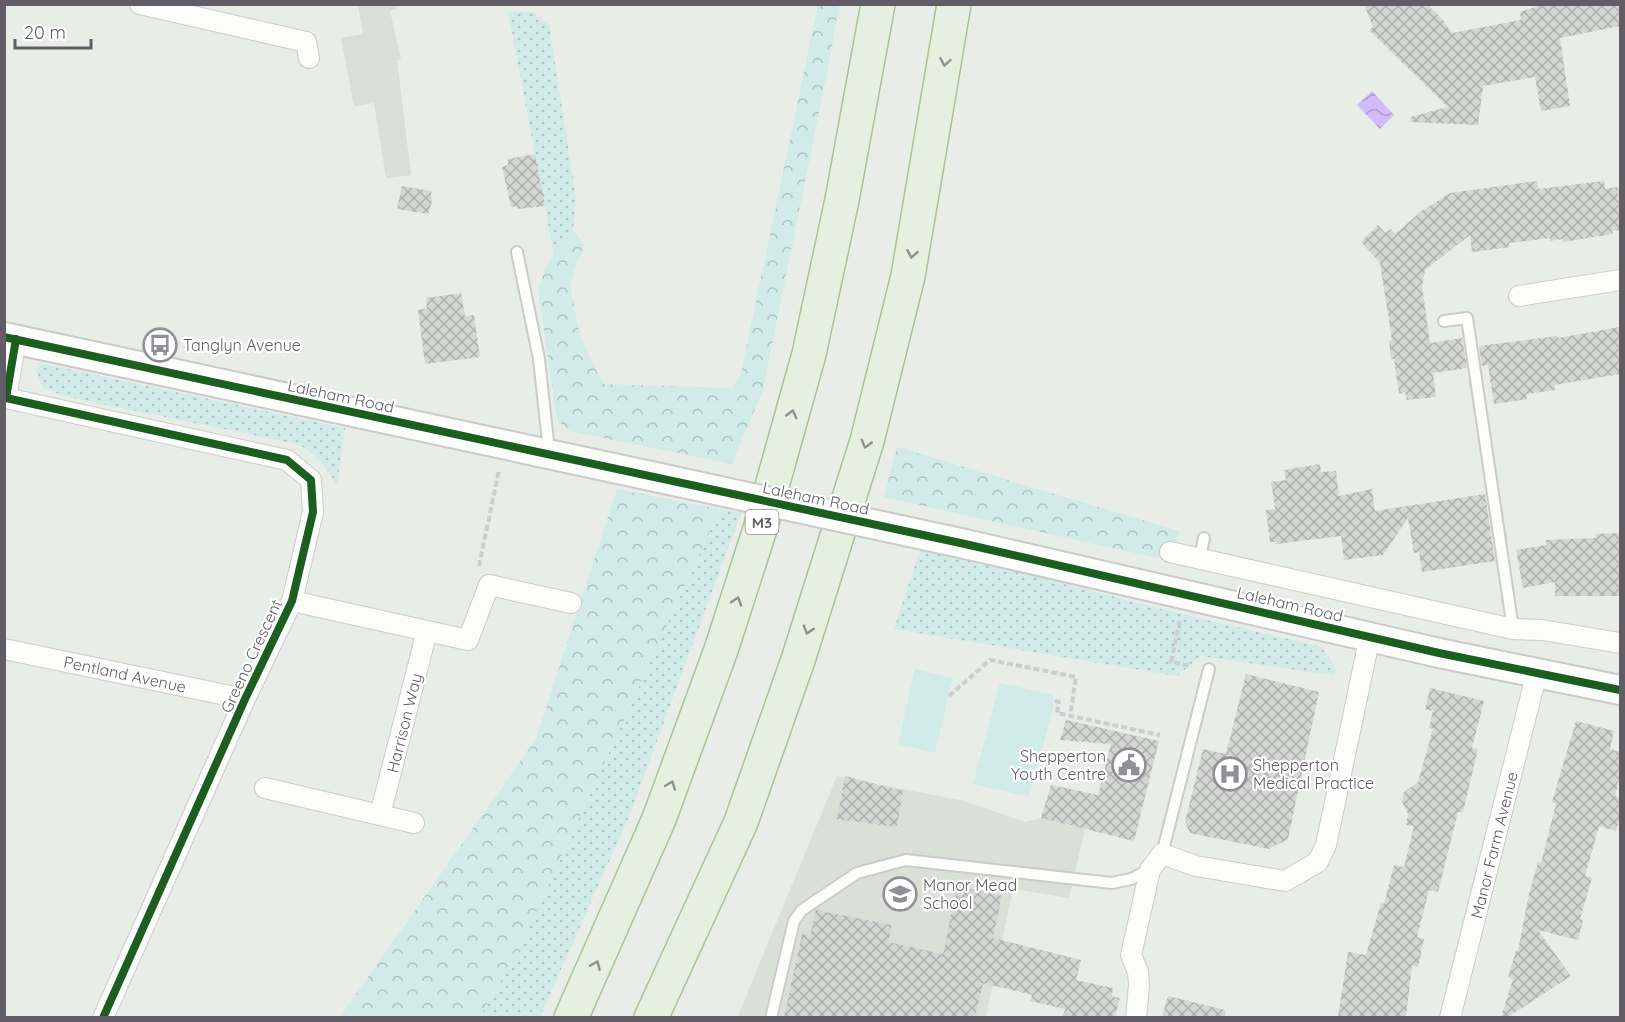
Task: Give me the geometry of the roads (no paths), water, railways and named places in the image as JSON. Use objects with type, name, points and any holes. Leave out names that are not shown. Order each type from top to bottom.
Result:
[{"type":"highway","name":"M3","points":[[571,1017],[659,819],[721,650],[760,530],[809,354],[842,200],[878,4]]},
{"type":"highway","points":[[651,1017],[741,822],[798,660],[867,441],[908,276],[954,4]]},
{"type":"main road","name":"Laleham Road","points":[[10,338],[965,544],[1439,653],[1620,690]]},
{"type":"street","points":[[140,4],[306,42],[309,58]]},
{"type":"street","points":[[1519,296],[1620,280]]},
{"type":"street","name":"Greeno Crescent","points":[[10,338],[5,398],[287,460],[311,480],[314,512],[292,601],[245,699],[103,1017]]},
{"type":"street","points":[[1170,552],[1202,548],[1513,628],[1542,630],[1620,643]]},
{"type":"street","points":[[292,601],[468,640],[489,585],[570,603]]},
{"type":"street","name":"Harrison Way","points":[[381,815],[427,631]]},
{"type":"street","points":[[1136,1017],[1138,972],[1131,956],[1150,870],[1162,854],[1196,866],[1285,881],[1318,862],[1326,844],[1370,636]]},
{"type":"street","name":"Pentland Avenue","points":[[4,649],[245,699]]},
{"type":"street","name":"Manor Farm Avenue","points":[[1450,1017],[1537,672]]},
{"type":"street","points":[[265,788],[414,823]]},
{"type":"lane","points":[[517,252],[539,359],[549,455]]},
{"type":"lane","points":[[1444,321],[1467,318],[1513,628]]},
{"type":"lane","points":[[1162,854],[1209,669]]},
{"type":"lane","points":[[771,1017],[794,921],[802,910],[857,873],[906,860],[1112,883],[1131,879],[1150,870]]},
{"type":"water","points":[[1372,91],[1394,115],[1380,129],[1357,105]]},
{"type":"place","name":"Tanglyn Avenue","points":[[160,345]]},
{"type":"place","name":"Shepperton Youth Centre","points":[[1129,765]]},
{"type":"place","name":"Shepperton Medical Practice","points":[[1230,774]]},
{"type":"place","name":"Manor Mead School","points":[[900,894]]}]
